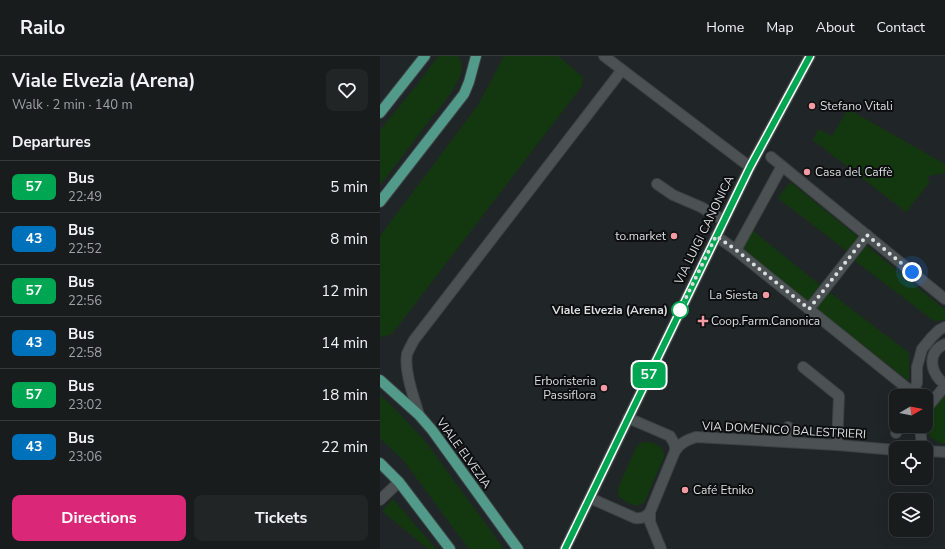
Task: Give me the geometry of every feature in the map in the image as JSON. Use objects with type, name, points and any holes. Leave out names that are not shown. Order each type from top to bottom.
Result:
[{"type":"main road","points":[[380,113],[425,56]]},
{"type":"main road","points":[[467,56],[473,70]]},
{"type":"main road","points":[[380,202],[464,94],[473,70],[476,56]]},
{"type":"main road","name":"VIALE ELVEZIA","points":[[380,380],[419,415],[432,430],[518,549]]},
{"type":"main road","points":[[380,463],[399,482],[450,549]]},
{"type":"street","points":[[604,56],[750,167]]},
{"type":"street","name":"VIA LUIGI CANONICA","points":[[565,549],[750,167],[810,56]]},
{"type":"street","points":[[419,415],[406,365],[408,353],[414,340],[622,70]]},
{"type":"street","points":[[771,157],[945,299]]},
{"type":"street","points":[[736,250],[782,166]]},
{"type":"street","points":[[657,184],[673,195],[701,207],[724,220]]},
{"type":"street","points":[[809,309],[867,235]]},
{"type":"street","points":[[716,236],[736,250],[907,389]]},
{"type":"street","points":[[916,389],[922,349],[939,330],[945,327]]},
{"type":"street","points":[[933,398],[942,383],[935,375],[933,369],[933,356],[941,345],[945,344]]},
{"type":"street","points":[[803,367],[840,396],[836,445]]},
{"type":"street","points":[[628,418],[670,436],[674,443],[675,451]]},
{"type":"street","points":[[787,442],[788,427]]},
{"type":"street","name":"VIA DOMENICO BALESTRIERI","points":[[650,512],[675,451],[680,444],[690,439],[787,442],[889,449]]},
{"type":"street","points":[[933,451],[945,452]]},
{"type":"street","points":[[380,500],[399,482]]},
{"type":"street","points":[[590,498],[639,519],[647,516],[650,512]]},
{"type":"street","points":[[650,512],[650,522],[661,549]]},
{"type":"green space","points":[[439,56],[457,56],[459,58],[462,70],[459,78],[445,101],[380,185],[380,130]]},
{"type":"green space","points":[[504,56],[558,56],[583,77],[582,86],[395,330],[391,334],[383,337],[380,335],[380,236],[478,105]]},
{"type":"green space","points":[[848,109],[945,164],[945,173],[928,176],[929,183],[906,212],[813,140],[819,129],[832,136]]},
{"type":"green space","points":[[790,182],[859,238],[848,252],[778,198]]},
{"type":"green space","points":[[752,230],[820,285],[808,301],[740,246]]},
{"type":"green space","points":[[866,245],[945,310],[945,320],[934,321],[854,260]]},
{"type":"green space","points":[[829,292],[909,353],[909,381],[816,308]]},
{"type":"green space","points":[[945,392],[945,444],[936,441],[928,433],[933,433],[933,407]]},
{"type":"green space","points":[[380,395],[425,441],[504,549],[469,549],[404,461],[380,438]]},
{"type":"green space","points":[[646,442],[659,446],[663,450],[664,457],[645,501],[636,506],[619,497],[618,488],[636,448],[640,443]]},
{"type":"green space","points":[[393,499],[436,549],[428,549],[382,511]]},
{"type":"bus line","name":"57","points":[[565,549],[750,167],[810,56]]},
{"type":"place","name":"Stefano Vitali","points":[[812,106]]},
{"type":"place","name":"Casa del Caffè","points":[[807,172]]},
{"type":"place","name":"to.market","points":[[674,236]]},
{"type":"place","name":"La Siesta","points":[[766,295]]},
{"type":"place","name":"Viale Elvezia (Arena)","points":[[680,310]]},
{"type":"place","name":"Coop.Farm.Canonica","points":[[703,321]]},
{"type":"place","name":"Erboristeria Passiflora","points":[[604,388]]},
{"type":"place","name":"Café Etniko","points":[[685,490]]},
{"type":"route","points":[[680,310],[716,236],[736,250],[809,309],[867,235],[912,272]]}]
